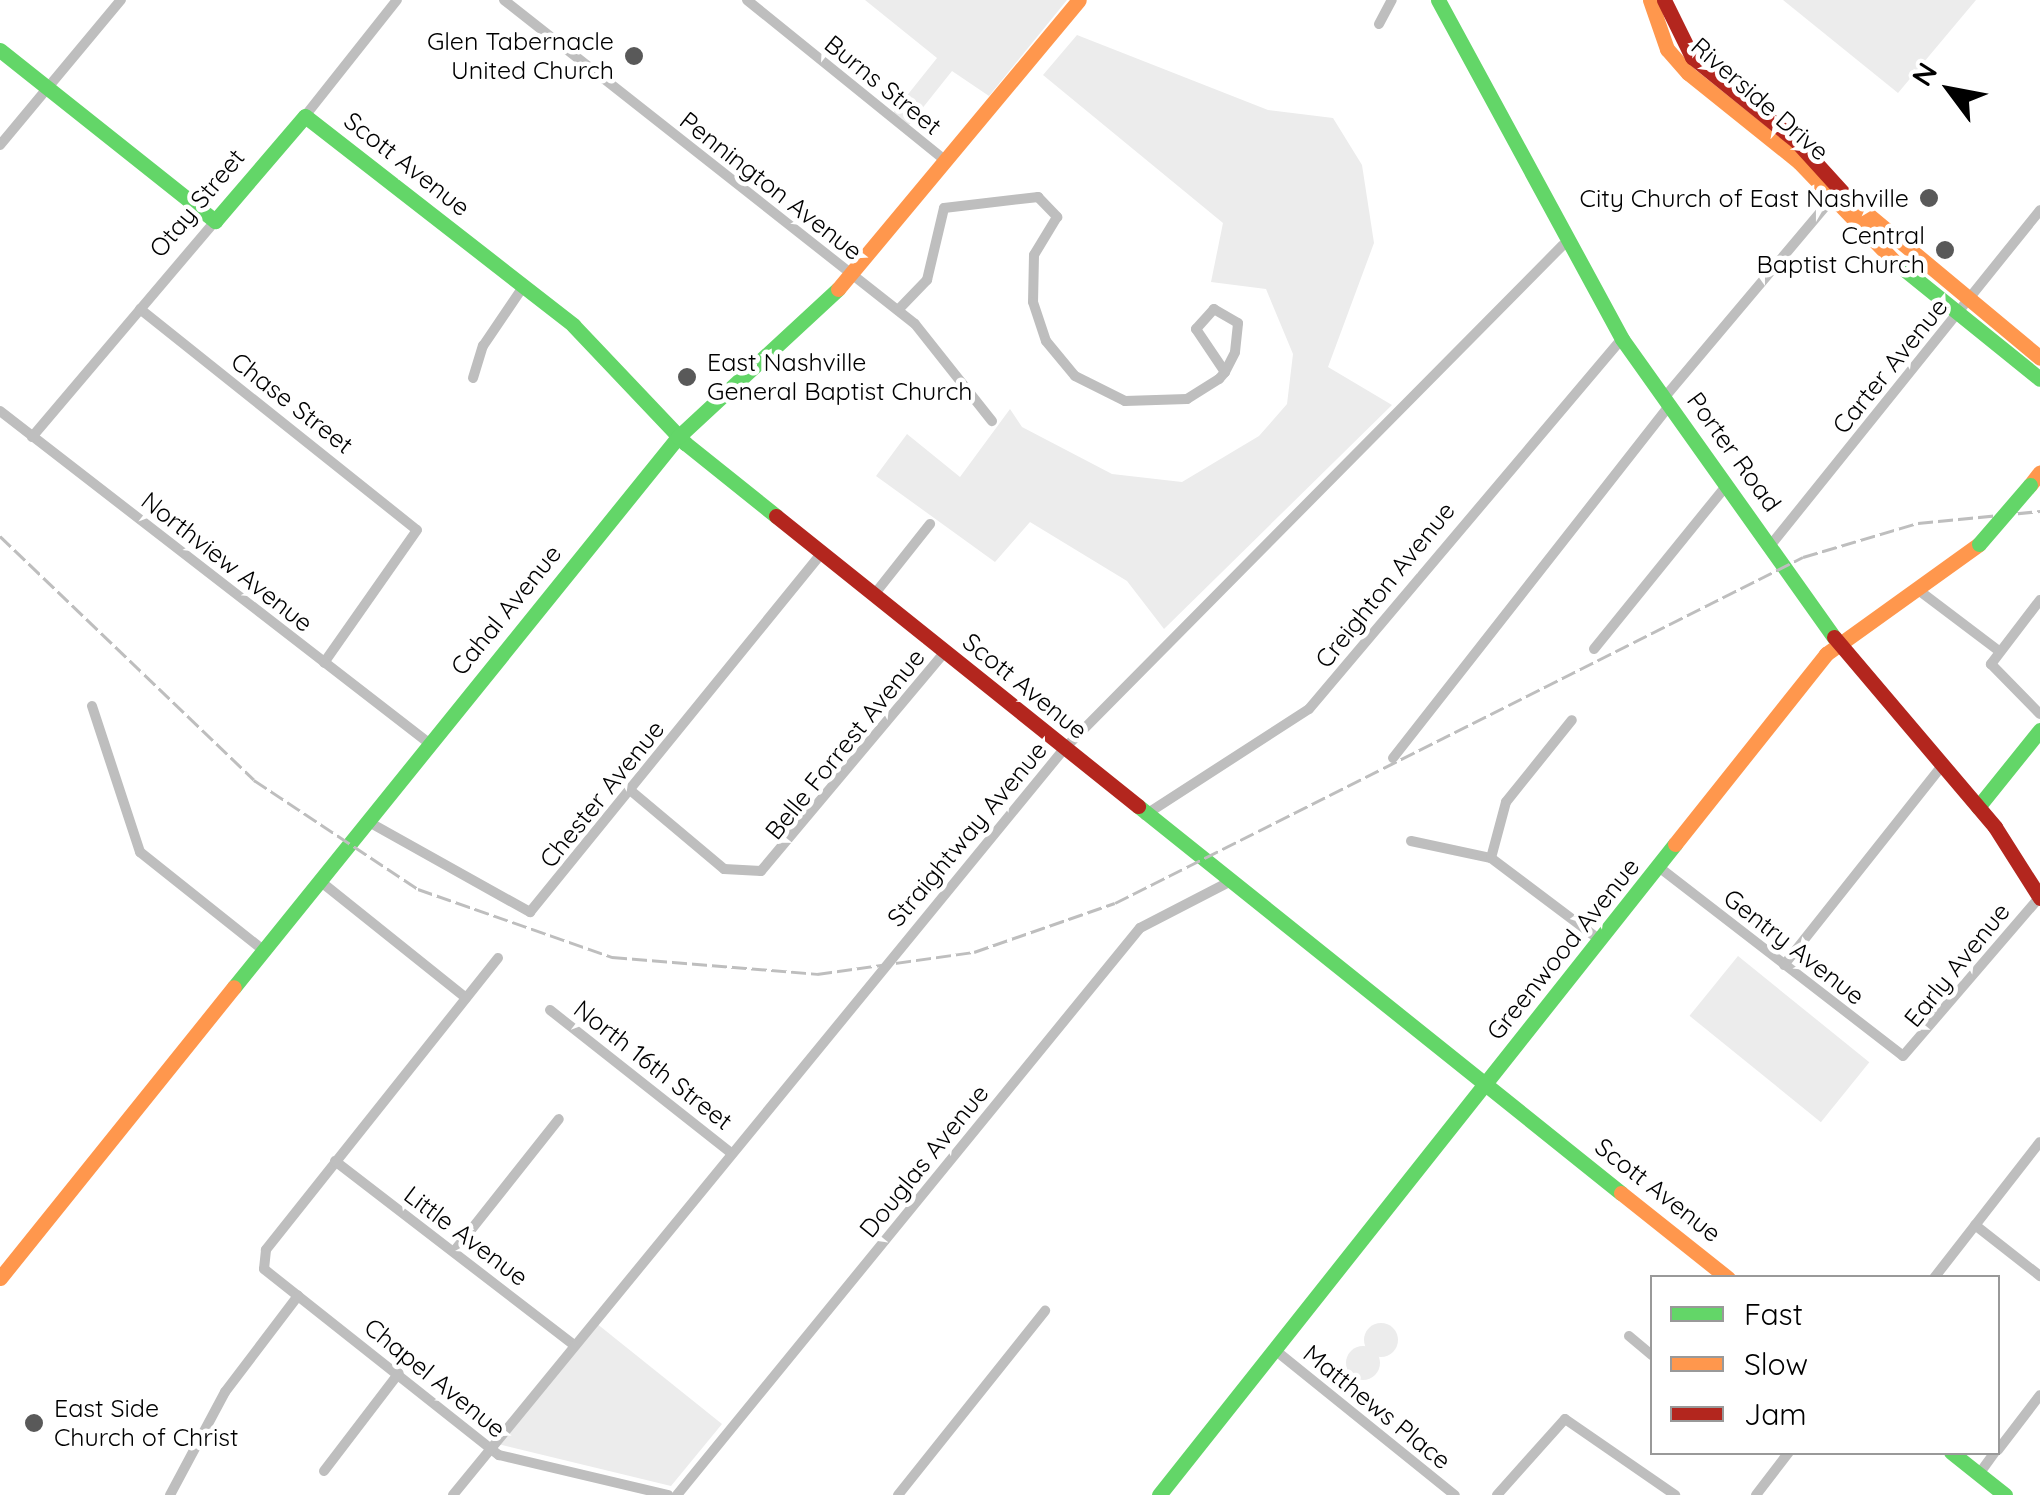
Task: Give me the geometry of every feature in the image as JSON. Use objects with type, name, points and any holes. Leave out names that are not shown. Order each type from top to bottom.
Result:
[{"type":"street","points":[[0,145],[121,0]]},
{"type":"street","name":"Otay Street","points":[[32,436],[305,116],[397,0]]},
{"type":"street","name":"Pennington Avenue","points":[[504,0],[898,310],[936,344],[957,386],[992,422]]},
{"type":"street","name":"Burns Street","points":[[747,0],[947,162]]},
{"type":"street","name":"Cahal Avenue","points":[[0,1278],[678,437],[852,277],[1080,0]]},
{"type":"street","points":[[1379,24],[1392,0]]},
{"type":"street","name":"Porter Road","points":[[1438,0],[1563,245],[1622,340],[1838,641],[1940,768],[1978,807],[2040,898]]},
{"type":"street","name":"Riverside Drive","points":[[1650,0],[1682,56],[1835,194],[1959,314],[2040,358]]},
{"type":"street","name":"Riverside Drive","points":[[1664,0],[1682,56]]},
{"type":"street","points":[[0,50],[215,220]]},
{"type":"street","name":"Scott Avenue","points":[[305,116],[608,359],[678,437],[821,554],[1724,1275]]},
{"type":"street","points":[[1393,758],[1667,402],[1835,194]]},
{"type":"street","name":"Riverside Drive","points":[[1835,194],[1970,300],[2040,379]]},
{"type":"street","points":[[898,310],[927,280],[944,208],[1038,197],[1057,217],[1034,255],[1033,302],[1046,341],[1074,376],[1148,404],[1187,399],[1225,372],[1238,324],[1214,309],[1196,329],[1225,372]]},
{"type":"street","name":"Carter Avenue","points":[[1770,546],[2040,210]]},
{"type":"street","name":"Straightway Avenue","points":[[454,1495],[572,1344],[1064,748],[1563,245]]},
{"type":"street","points":[[473,378],[483,346],[523,287]]},
{"type":"street","name":"Chase Street","points":[[140,309],[417,530],[324,663]]},
{"type":"street","name":"Creighton Avenue","points":[[1145,816],[1300,718],[1622,340]]},
{"type":"street","name":"Northview Avenue","points":[[0,410],[430,744]]},
{"type":"street","name":"Greenwood Avenue","points":[[1158,1495],[1838,641],[1980,544],[2035,478]]},
{"type":"street","points":[[1594,649],[1727,485]]},
{"type":"street","points":[[874,596],[930,524]]},
{"type":"street","name":"Chester Avenue","points":[[367,821],[530,912],[821,554]]},
{"type":"street","points":[[1917,590],[1999,651]]},
{"type":"street","points":[[2040,600],[1999,651],[1992,672],[2040,714]]},
{"type":"street","name":"Belle Forrest Avenue","points":[[630,790],[724,869],[761,870],[944,653]]},
{"type":"street","points":[[92,706],[140,852],[263,950]]},
{"type":"street","points":[[1491,858],[1506,802],[1572,720]]},
{"type":"street","points":[[1978,807],[2040,730]]},
{"type":"street","points":[[1784,964],[1940,768]]},
{"type":"street","points":[[1410,841],[1491,858],[1601,941]]},
{"type":"street","name":"Gentry Avenue","points":[[1660,868],[1904,1056]]},
{"type":"street","points":[[320,881],[466,998]]},
{"type":"street","name":"Douglas Avenue","points":[[677,1495],[1140,928],[1228,882]]},
{"type":"street","name":"Early Avenue","points":[[1904,1056],[2040,898]]},
{"type":"street","points":[[335,1161],[498,958]]},
{"type":"street","name":"North 16th Street","points":[[550,1010],[730,1152]]},
{"type":"street","points":[[455,1250],[559,1119]]},
{"type":"street","points":[[1936,1275],[2040,1142]]},
{"type":"street","name":"Little Avenue","points":[[335,1161],[572,1344]]},
{"type":"street","name":"Chapel Avenue","points":[[335,1161],[262,1259],[298,1296],[492,1447],[668,1495]]},
{"type":"street","points":[[1975,1225],[2040,1276]]},
{"type":"street","points":[[170,1495],[225,1392],[298,1296]]},
{"type":"street","points":[[898,1495],[1046,1312]]},
{"type":"street","points":[[1628,1336],[1650,1353]]},
{"type":"street","name":"Matthews Place","points":[[1275,1350],[1455,1495]]},
{"type":"street","points":[[324,1471],[400,1372]]},
{"type":"street","points":[[2000,1446],[2040,1396]]},
{"type":"street","points":[[1497,1495],[1554,1424],[1577,1421],[1675,1495]]},
{"type":"street","points":[[1756,1495],[1783,1455]]},
{"type":"street","points":[[1955,1455],[2005,1495]]},
{"type":"street","points":[[1979,1474],[1993,1455]]},
{"type":"shaded area","points":[[865,0],[1067,0],[989,96],[952,71],[909,125],[893,113],[937,58]]},
{"type":"shaded area","points":[[1783,0],[1976,0],[1898,93]]},
{"type":"shaded area","points":[[1077,35],[1268,110],[1333,118],[1362,165],[1374,243],[1328,367],[1392,405],[1164,629],[1127,581],[1030,522],[995,562],[876,476],[907,434],[960,477],[1010,409],[1022,427],[1112,474],[1182,482],[1259,436],[1287,404],[1293,354],[1266,289],[1211,282],[1223,223],[1043,75]]},
{"type":"shaded area","points":[[1738,956],[1869,1062],[1821,1122],[1690,1016]]},
{"type":"shaded area","points":[[596,1323],[722,1424],[671,1486],[498,1444]]},
{"type":"shaded area","points":[[1381,1323],[1393,1328],[1398,1340],[1393,1352],[1381,1357],[1369,1352],[1364,1340],[1369,1328]]},
{"type":"shaded area","points":[[1363,1346],[1375,1351],[1380,1363],[1375,1375],[1363,1380],[1351,1375],[1346,1363],[1351,1351]]},
{"type":"railway","points":[[0,536],[254,780],[418,889],[612,957],[817,974],[974,952],[1115,903],[1803,557],[1918,523],[2040,511]]},
{"type":"traffic: fast","points":[[1438,0],[1622,339],[1834,637]]},
{"type":"traffic: fast","points":[[0,50],[215,221],[305,116],[573,325],[685,443],[776,516]]},
{"type":"traffic: fast","points":[[1895,262],[2040,379]]},
{"type":"traffic: fast","points":[[234,987],[678,437],[838,289]]},
{"type":"traffic: fast","points":[[1979,544],[2030,485]]},
{"type":"traffic: fast","points":[[1978,807],[2040,730]]},
{"type":"traffic: fast","points":[[1138,806],[1621,1193]]},
{"type":"traffic: fast","points":[[1159,1495],[1675,844]]},
{"type":"traffic: fast","points":[[1955,1455],[2005,1495]]},
{"type":"traffic: slow","points":[[838,289],[1079,0]]},
{"type":"traffic: slow","points":[[1650,0],[1667,49],[1688,73],[1799,162],[1895,262]]},
{"type":"traffic: slow","points":[[1847,197],[2040,358]]},
{"type":"traffic: slow","points":[[2030,485],[2040,472]]},
{"type":"traffic: slow","points":[[1675,844],[1826,654],[1979,544]]},
{"type":"traffic: slow","points":[[0,1278],[234,987]]},
{"type":"traffic: slow","points":[[1621,1193],[1724,1275]]},
{"type":"traffic: jam","points":[[1664,0],[1692,57],[1796,141],[1847,197]]},
{"type":"traffic: jam","points":[[776,516],[1138,806]]},
{"type":"traffic: jam","points":[[1834,637],[1995,827],[2040,898]]},
{"type":"place","name":"Glen Tabernacle United Church","points":[[634,56]]},
{"type":"place","name":"City Church of East Nashville","points":[[1929,198]]},
{"type":"place","name":"Central Baptist Church","points":[[1945,250]]},
{"type":"place","name":"East Nashville General Baptist Church","points":[[687,377]]},
{"type":"place","name":"East Side Church of Christ","points":[[34,1423]]}]
